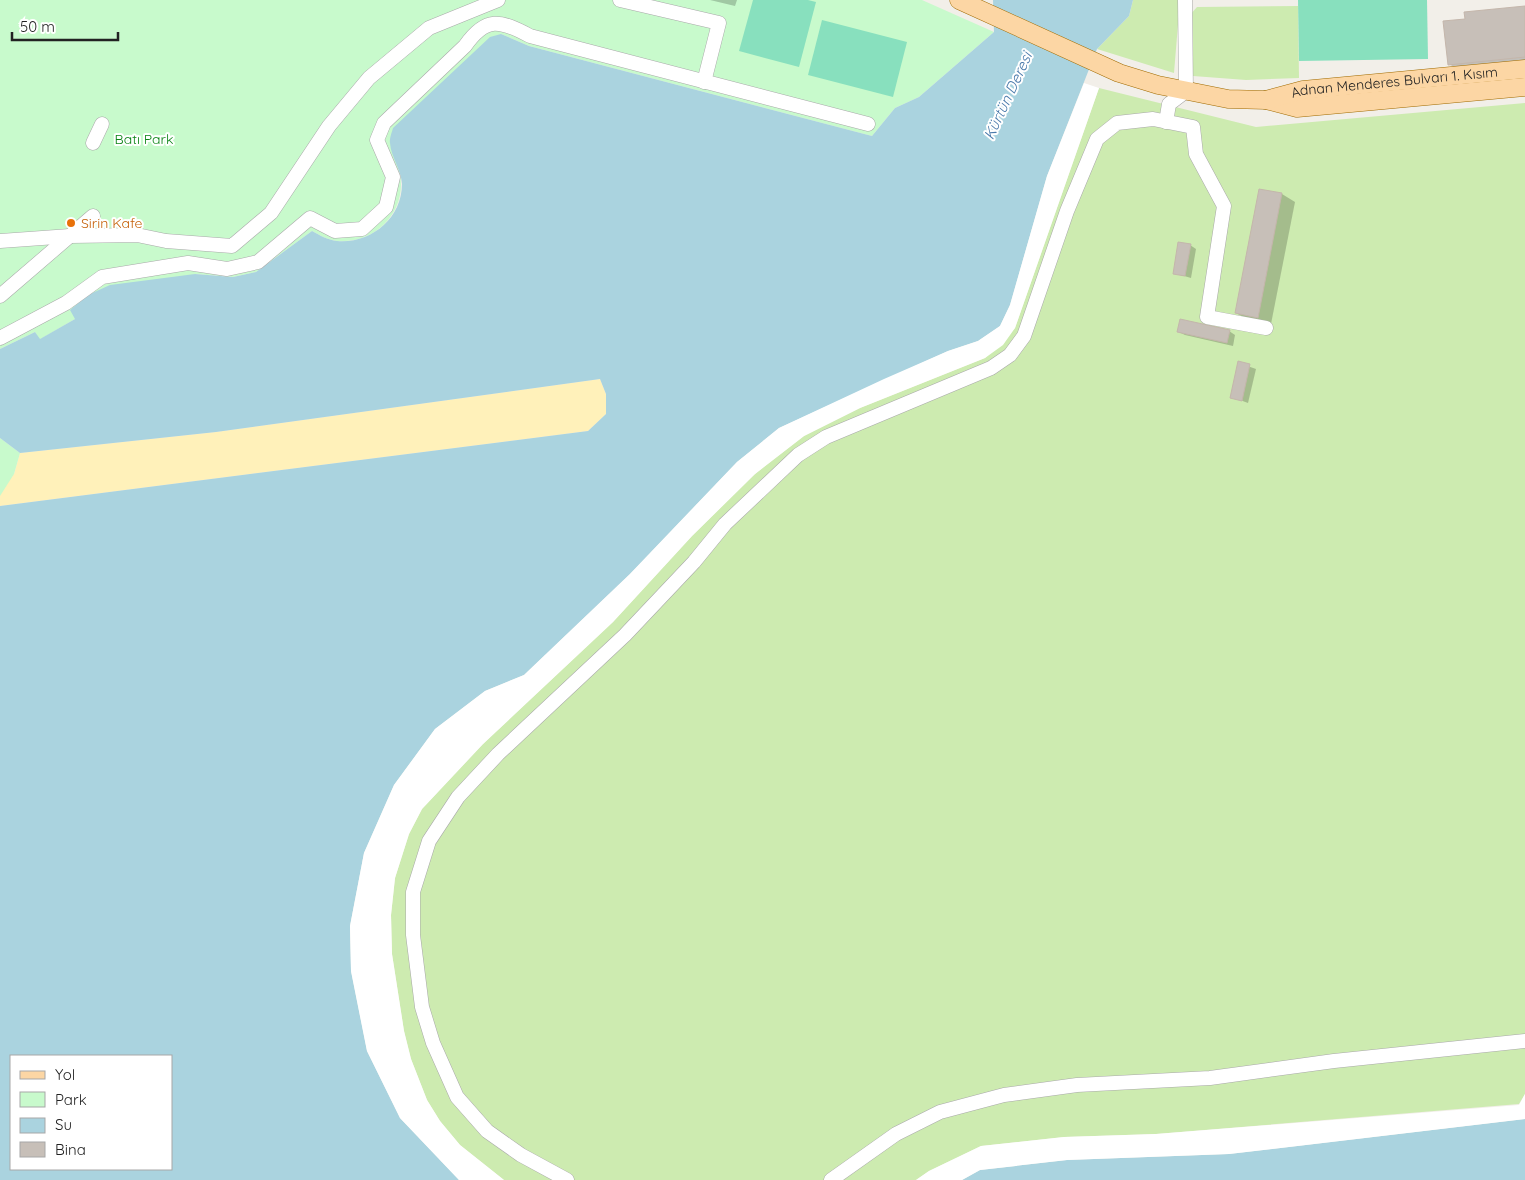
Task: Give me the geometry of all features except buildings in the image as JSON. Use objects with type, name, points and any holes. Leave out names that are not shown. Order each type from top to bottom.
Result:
[{"type":"main road","name":"Adnan Menderes Bulvarı 1. Kısım","points":[[961,1],[1119,73],[1158,85],[1228,99],[1266,100],[1297,108],[1525,87]]},
{"type":"main road","name":"Adnan Menderes Bulvarı 1. Kısım","points":[[1266,100],[1303,90],[1525,69]]},
{"type":"street","points":[[0,241],[70,236],[137,235],[166,241],[232,246],[271,213],[329,126],[369,78],[429,28],[498,0]]},
{"type":"street","points":[[620,0],[718,23],[704,82]]},
{"type":"street","points":[[1166,122],[1169,104],[1186,91],[1185,0]]},
{"type":"street","points":[[0,338],[66,303],[102,277],[188,263],[227,269],[258,262],[310,218],[335,232],[362,229],[386,207],[393,177],[377,140],[384,123],[465,46],[475,32],[490,23],[506,23],[530,36],[868,124]]},
{"type":"street","points":[[568,1180],[521,1155],[487,1131],[458,1097],[433,1044],[422,1007],[413,934],[414,892],[429,841],[458,797],[491,761],[624,635],[694,562],[725,524],[798,455],[826,437],[991,368],[1010,355],[1024,336],[1034,312],[1067,212],[1097,138],[1117,123],[1153,119],[1193,127],[1196,154],[1224,206],[1207,317],[1266,328]]},
{"type":"street","points":[[93,143],[102,124]]},
{"type":"street","points":[[0,296],[93,216]]},
{"type":"street","points":[[831,1180],[896,1134],[940,1112],[1004,1095],[1077,1085],[1210,1078],[1334,1061],[1525,1041]]},
{"type":"green space","name":"Batı Park","points":[[0,0],[922,0],[994,32],[919,97],[895,108],[872,136],[529,46],[501,34],[396,162],[401,192],[397,206],[390,218],[380,228],[367,236],[353,240],[337,241],[312,231],[256,272],[233,277],[195,274],[75,319],[39,340],[35,332],[0,349]]},
{"type":"green space","points":[[753,0],[808,0],[816,2],[799,67],[739,51]]},
{"type":"green space","points":[[1133,0],[1180,0],[1174,73],[1097,49],[1129,16]]},
{"type":"green space","points":[[1298,0],[1427,0],[1428,59],[1299,61]]},
{"type":"green space","points":[[1298,6],[1299,78],[1246,80],[1193,76],[1189,16],[1197,7]]},
{"type":"green space","points":[[822,20],[907,42],[893,97],[808,75]]},
{"type":"green space","points":[[1099,88],[1256,127],[1525,103],[1525,1094],[1519,1104],[1156,1134],[1064,1137],[981,1146],[929,1171],[916,1180],[504,1180],[460,1145],[440,1121],[427,1100],[411,1059],[404,1031],[392,954],[391,915],[395,878],[409,834],[422,809],[483,744],[613,622],[692,536],[755,474],[804,436],[860,408],[985,358],[1015,328]]},
{"type":"green space","points":[[0,438],[20,453],[14,474],[0,496]]},
{"type":"sand","points":[[600,379],[606,394],[606,414],[588,431],[0,506],[0,477],[14,474],[20,453],[216,432]]},
{"type":"water","name":"Kürtün Deresi","points":[[993,0],[1133,0],[1129,16],[1097,49],[1047,176],[1010,305],[1000,326],[978,341],[948,351],[779,428],[737,462],[630,574],[524,675],[485,691],[435,729],[394,785],[364,853],[350,926],[351,971],[367,1051],[400,1118],[459,1180],[0,1180],[0,506],[588,431],[606,414],[606,394],[600,379],[216,432],[20,453],[0,438],[0,349],[35,332],[40,339],[75,319],[70,310],[88,295],[110,285],[195,274],[233,277],[256,272],[312,231],[337,241],[349,241],[372,234],[390,218],[401,197],[402,184],[390,141],[393,128],[490,37],[501,34],[529,46],[872,136],[895,108],[919,97],[994,32]]},
{"type":"water","points":[[1525,1119],[1525,1180],[962,1180],[980,1170],[1067,1160],[1229,1154]]},
{"type":"pier","points":[[1084,83],[1099,88],[1015,328],[1003,345],[985,358],[860,408],[804,436],[755,474],[692,536],[613,622],[483,744],[422,809],[409,834],[395,878],[391,915],[392,954],[404,1031],[411,1059],[427,1100],[440,1121],[460,1145],[504,1180],[459,1180],[400,1118],[367,1051],[351,971],[350,926],[364,853],[394,785],[435,729],[485,691],[524,675],[630,574],[737,462],[779,428],[948,351],[978,341],[1000,326],[1010,305],[1047,176]]},
{"type":"pier","points":[[1525,1094],[1525,1119],[1229,1154],[1067,1160],[980,1170],[962,1180],[916,1180],[929,1171],[981,1146],[1064,1137],[1156,1134],[1519,1105]]},
{"type":"place","name":"Sirin Kafe","points":[[71,223]]}]
